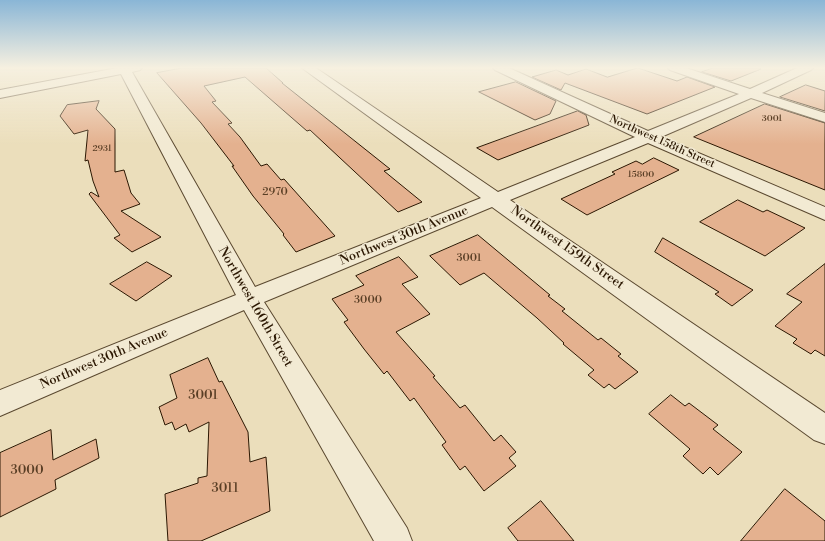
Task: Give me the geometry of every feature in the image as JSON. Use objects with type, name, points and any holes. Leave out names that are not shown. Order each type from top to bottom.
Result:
[{"type":"street","name":"Northwest 160th Street","points":[[141,93],[249,298],[394,541]]},
{"type":"street","name":"Northwest 159th Street","points":[[344,93],[825,430]]},
{"type":"street","name":"Northwest 158th Street","points":[[554,93],[825,214]]},
{"type":"street","name":"Northwest 30th Avenue","points":[[0,403],[249,298],[496,199],[751,94]]},
{"type":"street","points":[[751,94],[825,118]]},
{"type":"building","points":[[175,93],[210,93],[216,101],[212,102],[232,123],[228,124],[240,137],[261,166],[267,164],[281,180],[284,179],[335,236],[296,252],[283,235],[284,234],[253,196],[232,166],[234,166],[201,123]]},
{"type":"building","points":[[264,93],[295,93],[390,169],[384,171],[422,202],[398,212],[310,130],[307,131]]},
{"type":"building","points":[[481,93],[540,93],[556,101],[550,114],[535,120]]},
{"type":"building","points":[[592,93],[699,93],[647,114]]},
{"type":"building","points":[[788,93],[825,93],[825,111],[780,97]]},
{"type":"building","points":[[99,101],[96,109],[115,129],[115,172],[124,170],[131,193],[140,204],[121,211],[161,237],[132,252],[114,238],[120,235],[89,194],[91,192],[99,197],[88,160],[85,161],[88,130],[74,134],[60,116],[67,105]]},
{"type":"building","points":[[765,104],[825,123],[825,190],[694,137]]},
{"type":"building","points":[[578,111],[586,115],[589,125],[498,160],[477,148]]},
{"type":"building","points":[[654,158],[679,170],[587,215],[561,199],[615,174],[612,172],[636,161],[642,164]]},
{"type":"building","points":[[738,200],[763,212],[767,210],[805,228],[765,256],[700,222]]},
{"type":"building","points":[[478,235],[550,295],[548,296],[565,309],[562,311],[598,340],[601,338],[621,354],[618,356],[638,372],[615,389],[609,384],[604,388],[588,375],[594,370],[563,344],[564,343],[537,318],[484,273],[460,285],[430,256]]},
{"type":"building","points":[[663,238],[753,290],[732,306],[715,294],[719,292],[655,252]]},
{"type":"building","points":[[399,257],[418,277],[402,284],[430,314],[396,332],[435,376],[433,377],[460,408],[465,405],[494,441],[501,435],[516,452],[509,458],[516,466],[484,491],[465,466],[460,470],[442,445],[446,442],[414,398],[410,401],[387,371],[384,374],[364,349],[344,322],[348,320],[332,299],[364,285],[356,276]]},
{"type":"building","points":[[147,262],[172,276],[136,301],[110,284]]},
{"type":"building","points":[[825,264],[825,356],[815,350],[811,354],[793,343],[797,339],[775,326],[802,302],[787,294]]},
{"type":"building","points":[[208,358],[219,382],[222,381],[248,432],[250,462],[266,457],[270,511],[201,541],[168,541],[165,494],[198,483],[198,478],[207,476],[209,422],[189,432],[186,424],[175,430],[172,422],[165,425],[159,407],[177,398],[170,375]]},
{"type":"building","points":[[671,395],[685,406],[689,403],[718,425],[713,429],[742,452],[718,475],[710,467],[703,474],[683,456],[690,449],[649,414]]},
{"type":"building","points":[[51,430],[53,460],[96,439],[99,458],[55,480],[56,489],[0,517],[0,453]]},
{"type":"building","points":[[785,489],[825,521],[825,541],[741,541]]},
{"type":"building","points":[[541,501],[574,541],[518,541],[508,528]]}]
